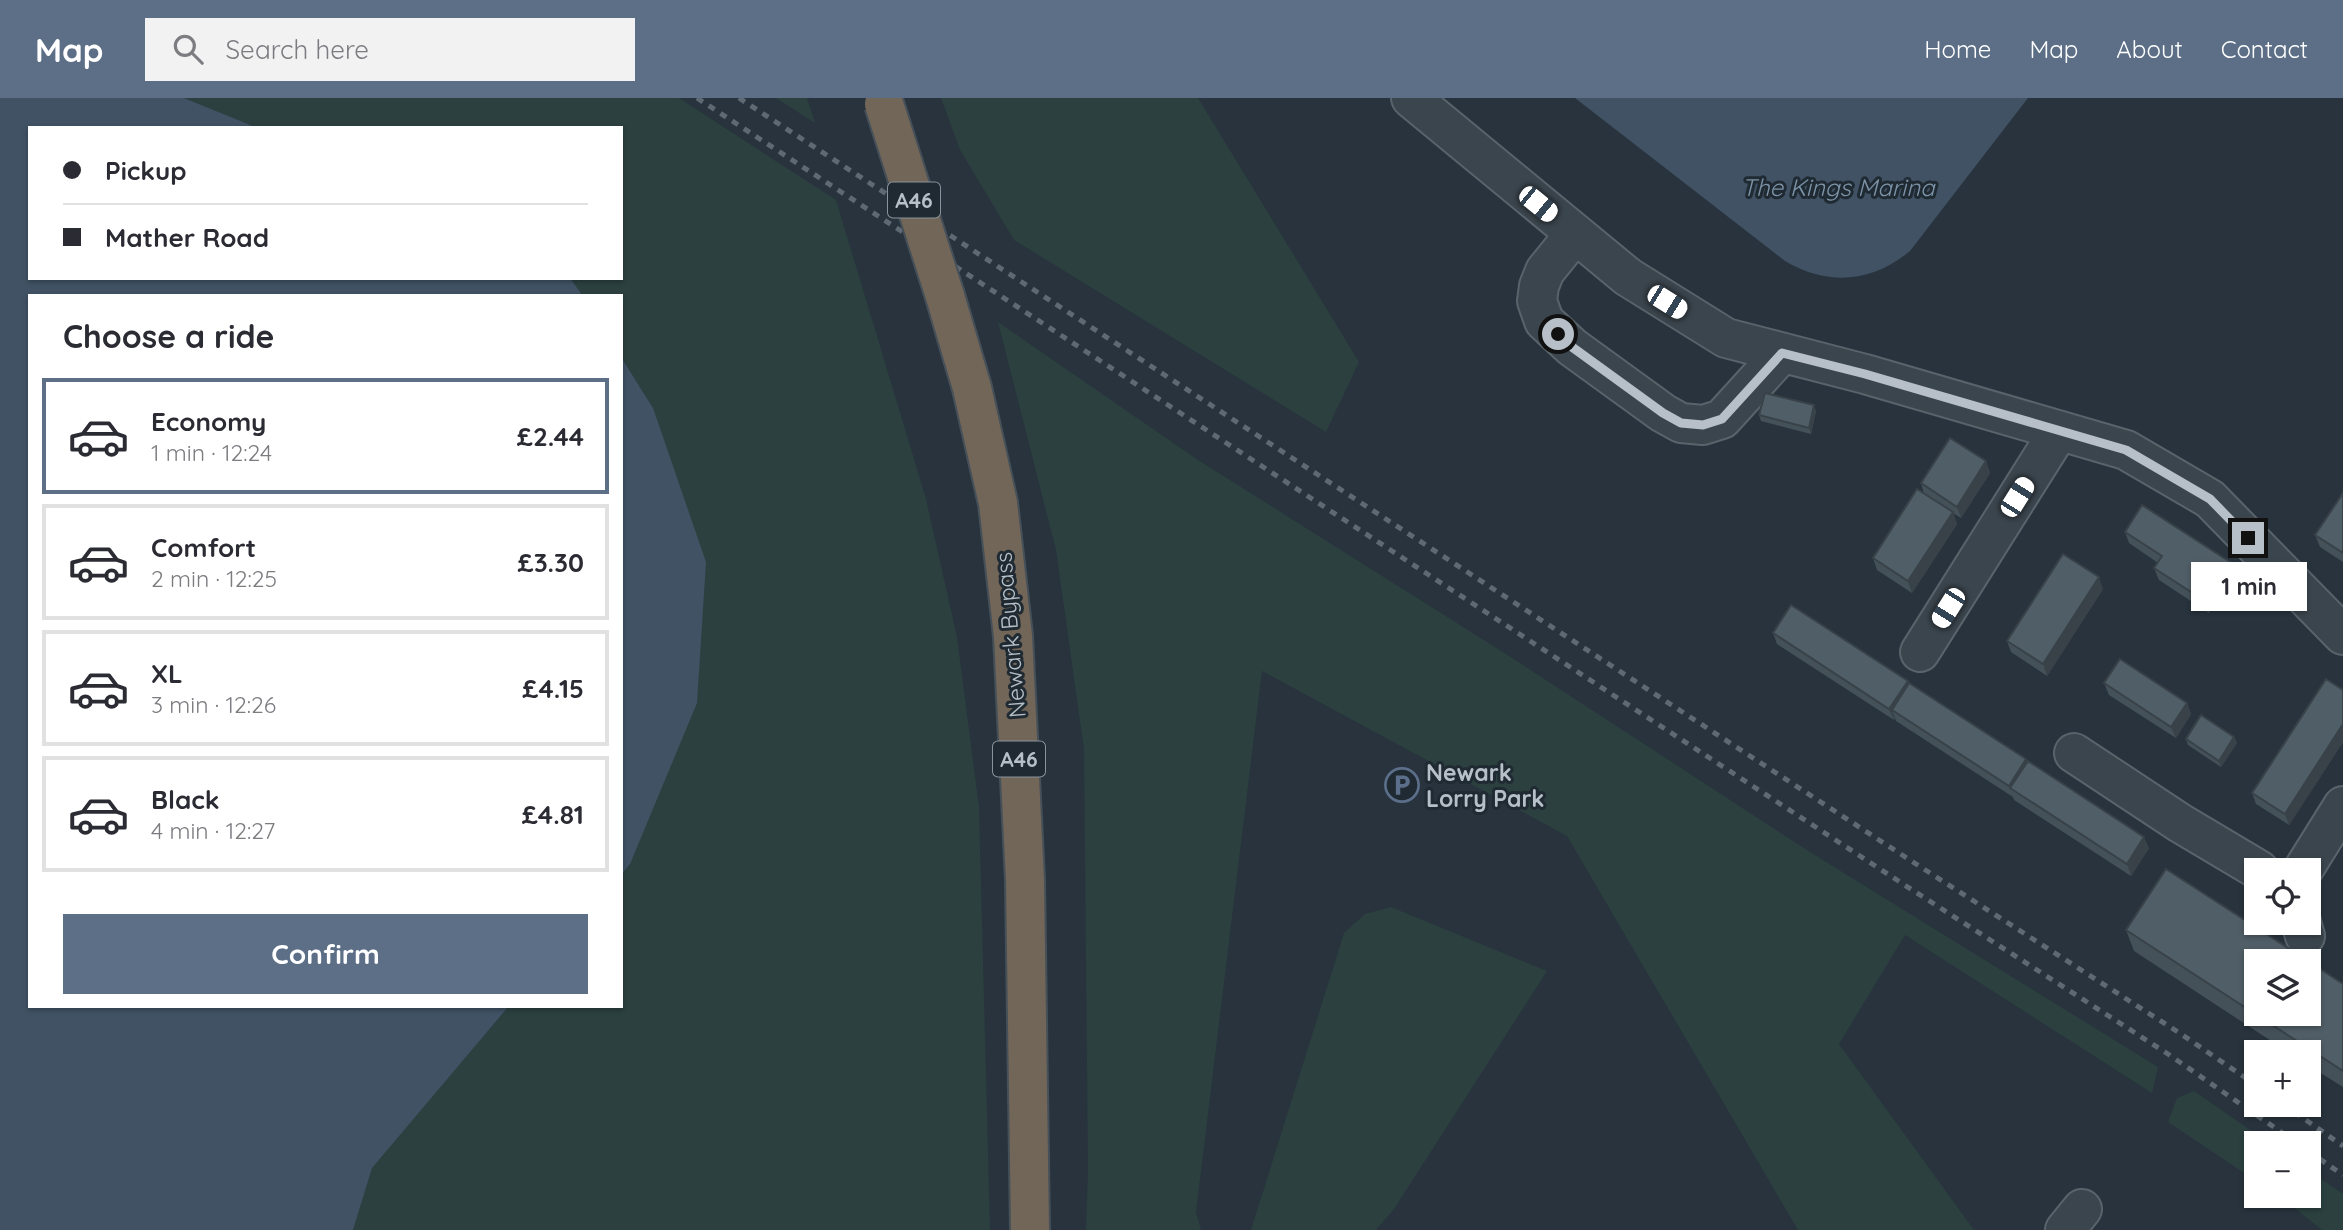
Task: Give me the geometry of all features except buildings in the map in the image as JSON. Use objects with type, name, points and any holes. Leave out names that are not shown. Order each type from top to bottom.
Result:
[{"type":"highway","name":"Newark Bypass","points":[[882,101],[972,388],[998,503],[1013,636],[1025,880],[1030,1230]]},
{"type":"street","points":[[1411,98],[1628,277],[1726,338],[1865,374],[2126,450],[2210,499],[2343,635]]},
{"type":"street","points":[[1576,234],[1545,271],[1539,286],[1537,301],[1545,321],[1572,347],[1663,413],[1681,423],[1703,425],[1722,419],[1782,353]]},
{"type":"street","points":[[1920,652],[2059,431]]},
{"type":"street","points":[[2074,753],[2180,823],[2244,861]]},
{"type":"street","points":[[2310,858],[2343,806]]},
{"type":"green space","points":[[184,98],[679,98],[836,200],[926,499],[957,637],[979,807],[990,1230],[353,1230],[371,1168],[507,1008],[623,1008],[623,873],[630,864],[653,408],[623,360],[623,294],[582,294],[571,280],[623,280],[623,126],[253,126]]},
{"type":"green space","points":[[776,98],[807,98],[815,123]]},
{"type":"green space","points":[[941,98],[1198,98],[1359,362],[1326,432],[1014,240],[960,150]]},
{"type":"green space","points":[[998,322],[1198,460],[1506,654],[1810,852],[2158,1067],[2152,1093],[1905,935],[1839,1044],[1974,1230],[1798,1230],[1567,836],[1262,671],[1196,1212],[1201,1230],[1086,1230],[1088,1171],[1084,749],[1056,550]]},
{"type":"green space","points":[[1391,907],[1547,971],[1394,1209],[1376,1230],[1251,1230],[1344,933],[1365,914]]},
{"type":"green space","points":[[2194,1091],[2252,1131],[2244,1131],[2244,1173],[2168,1122],[2177,1098]]},
{"type":"green space","points":[[2321,1179],[2343,1194],[2343,1230],[2322,1230],[2294,1208],[2321,1208]]},
{"type":"water","points":[[0,98],[184,98],[253,126],[28,126],[28,280],[571,280],[582,294],[28,294],[28,1008],[507,1008],[372,1168],[353,1230],[0,1230]]},
{"type":"water","name":"The Kings Marina","points":[[1575,98],[2028,98],[1910,251],[1880,270],[1865,275],[1833,277],[1801,269],[1785,261]]},
{"type":"water","points":[[623,360],[653,408],[706,562],[697,703],[630,864],[623,873]]},
{"type":"railway","points":[[697,98],[2168,1054],[2280,1131]]},
{"type":"railway","points":[[739,98],[2244,1077]]},
{"type":"railway","points":[[2302,1117],[2343,1146]]},
{"type":"railway","points":[[2321,1160],[2343,1175]]},
{"type":"place","name":"Newark Lorry Park","points":[[1402,785]]},
{"type":"route","points":[[1558,334],[1663,413],[1681,423],[1703,425],[1722,419],[1782,353],[1865,374],[2126,450],[2210,499],[2248,538]]}]
